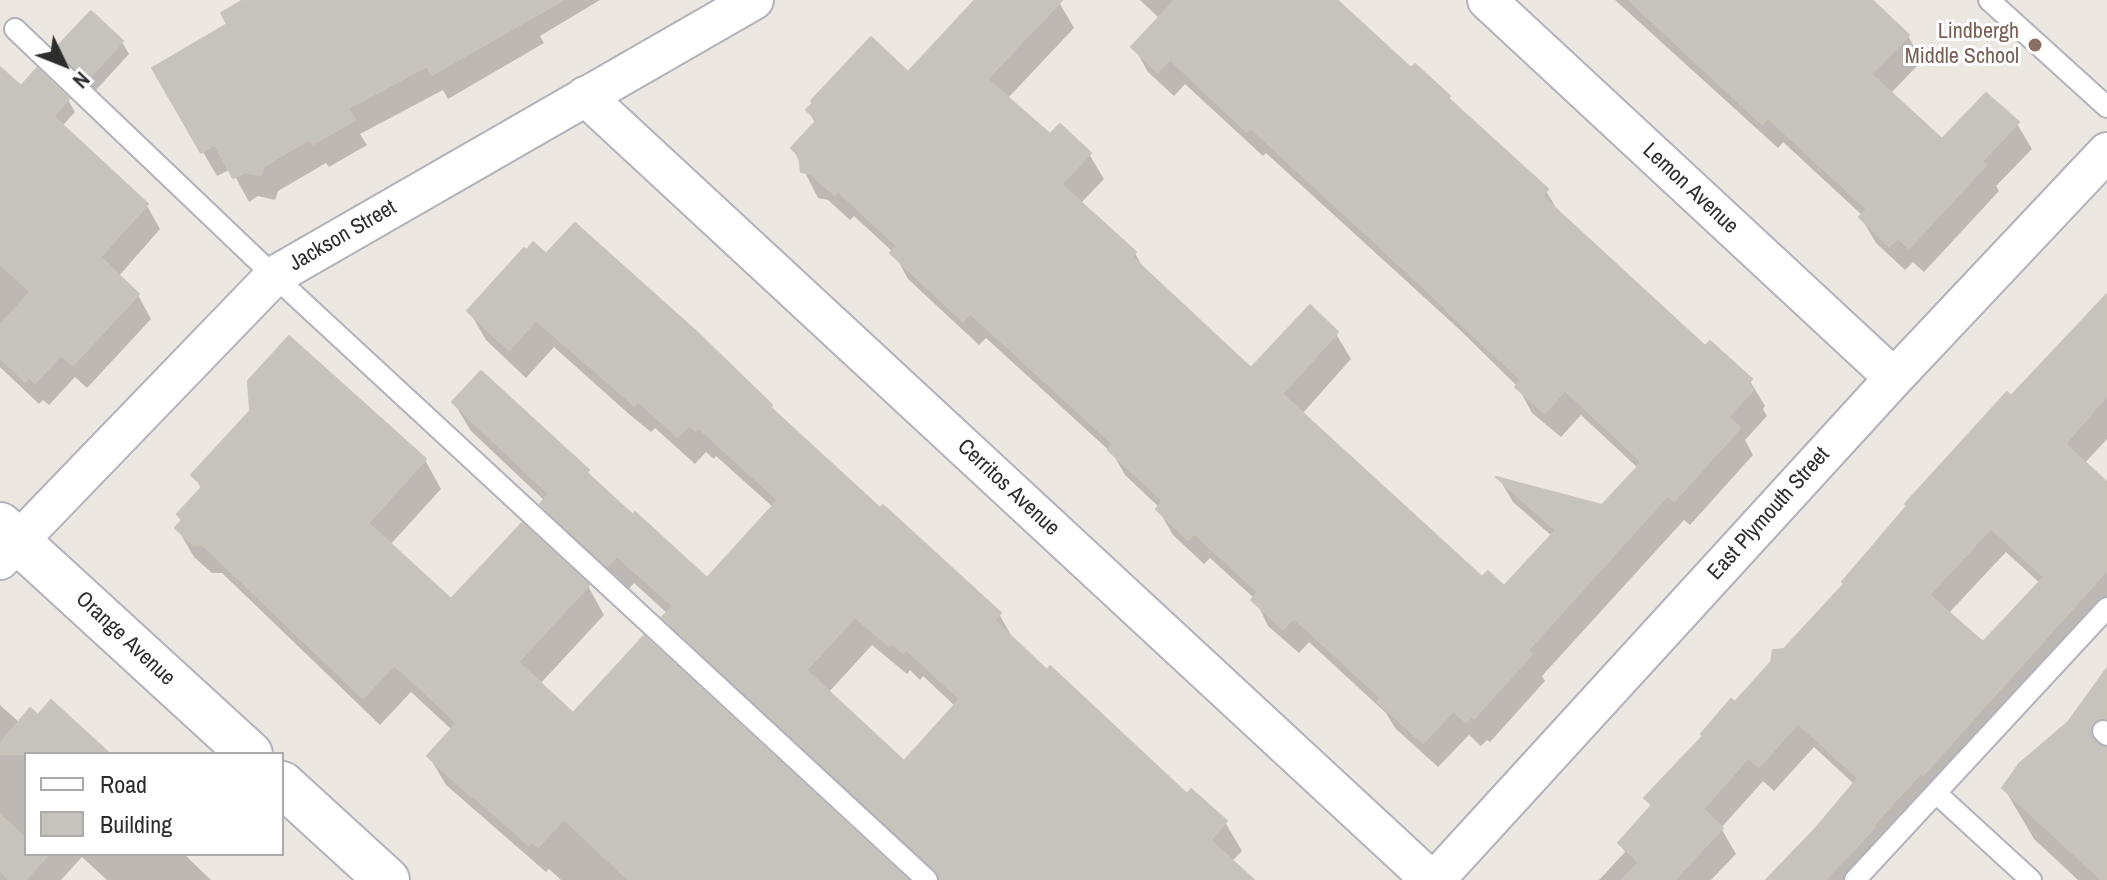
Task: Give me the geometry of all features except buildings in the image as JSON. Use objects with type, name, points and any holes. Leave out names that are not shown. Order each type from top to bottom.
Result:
[{"type":"street","name":"Jackson Street","points":[[6,542],[274,276],[754,0]]},
{"type":"street","name":"Lemon Avenue","points":[[1487,0],[1894,378]]},
{"type":"street","name":"Cerritos Avenue","points":[[585,96],[1433,880]]},
{"type":"street","name":"East Plymouth Street","points":[[1433,880],[1894,378],[2107,152]]},
{"type":"street","name":"Orange Avenue","points":[[6,542],[248,752]]},
{"type":"street","points":[[284,786],[387,880]]},
{"type":"lane","points":[[1989,0],[2107,107]]},
{"type":"lane","points":[[15,29],[274,276],[927,880]]},
{"type":"lane","points":[[1868,876],[1936,793],[2107,608]]},
{"type":"lane","points":[[1936,793],[2031,880]]},
{"type":"place","name":"Lindbergh Middle School","points":[[2035,45]]}]
